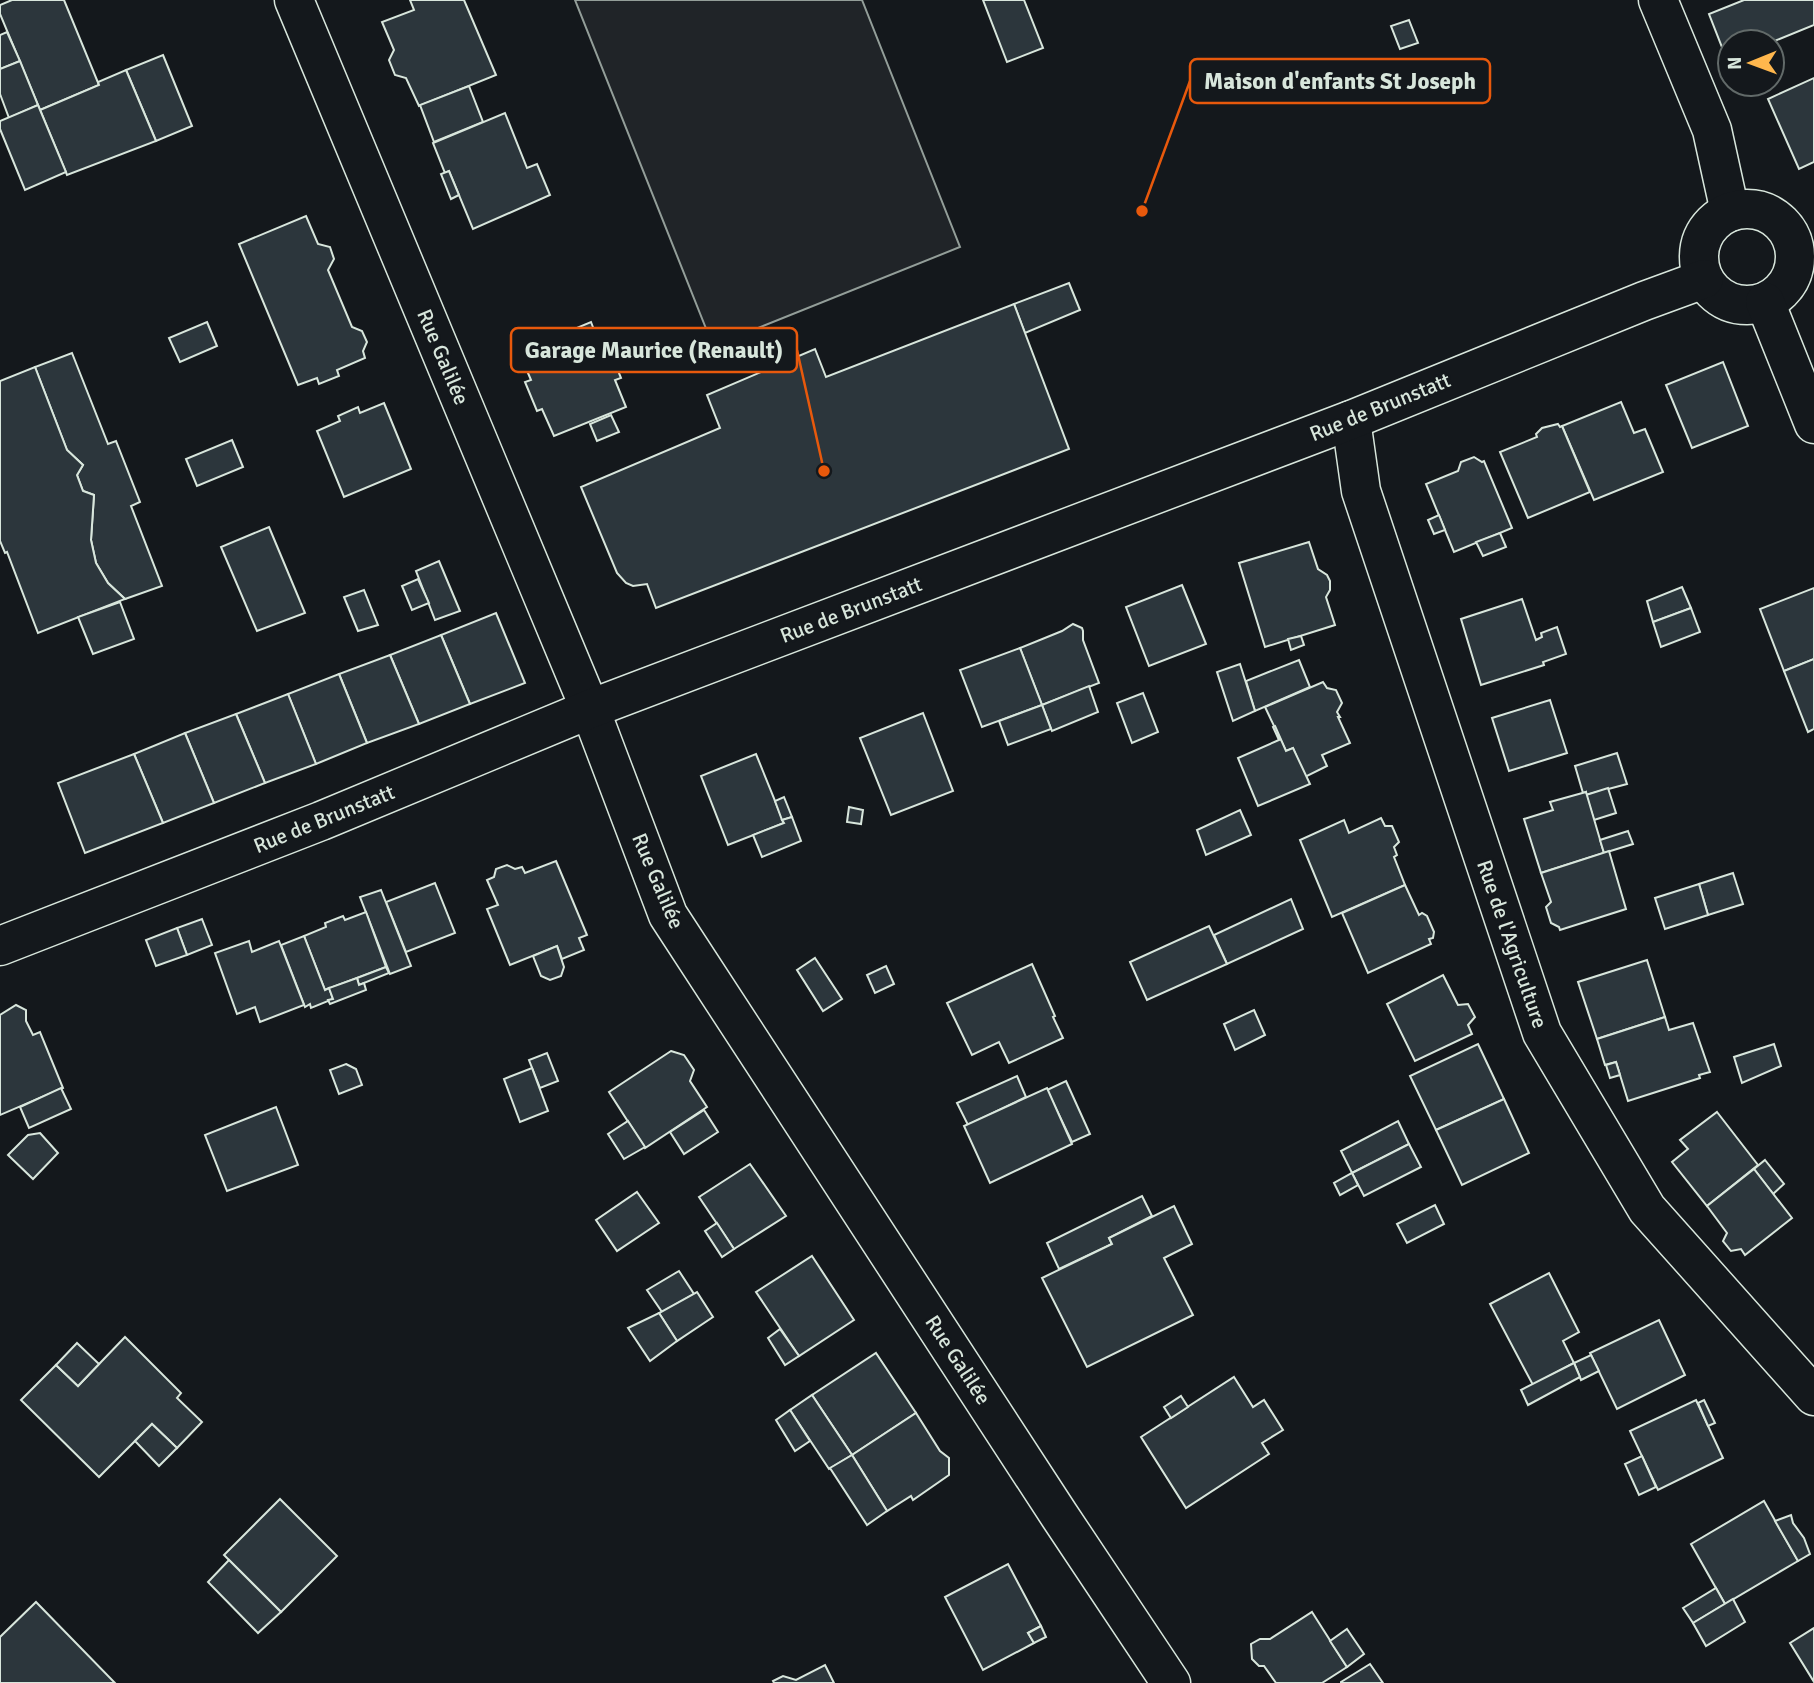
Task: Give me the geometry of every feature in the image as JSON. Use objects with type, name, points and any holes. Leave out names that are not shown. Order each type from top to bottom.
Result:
[{"type":"street","name":"Rue Galilée","points":[[294,0],[590,709],[668,915],[1171,1683]]},
{"type":"street","points":[[1658,0],[1712,130],[1730,212]]},
{"type":"street","points":[[1745,209],[1769,215],[1787,230],[1804,239],[1796,258],[1794,272],[1778,295],[1765,302],[1752,305],[1724,300],[1704,279],[1700,248],[1706,233],[1716,220],[1730,212],[1745,209]]},
{"type":"street","name":"Rue de Brunstatt","points":[[0,946],[321,821],[590,709],[1351,419],[1704,279]]},
{"type":"street","points":[[1765,302],[1814,424]]},
{"type":"street","name":"Rue de l'Agriculture","points":[[1351,419],[1361,491],[1542,1033],[1647,1209],[1814,1396]]},
{"type":"shaded area","points":[[575,0],[862,0],[960,247],[713,346]]},
{"type":"building","points":[[12,0],[64,0],[99,85],[40,110],[0,14],[0,5]]},
{"type":"building","points":[[410,0],[464,0],[496,75],[419,106],[406,78],[395,75],[389,60],[394,50],[382,22],[414,10]]},
{"type":"building","points":[[983,0],[1024,0],[1043,48],[1007,62]]},
{"type":"building","points":[[1744,0],[1814,0],[1814,25],[1786,36],[1786,28],[1716,28],[1716,32],[1709,14]]},
{"type":"building","points":[[1409,20],[1418,43],[1400,49],[1391,26]]},
{"type":"building","points":[[7,32],[20,61],[0,69],[0,35]]},
{"type":"building","points":[[163,55],[192,126],[156,141],[126,70]]},
{"type":"building","points":[[20,61],[38,105],[9,118],[0,94],[0,69]]},
{"type":"building","points":[[126,70],[156,141],[67,175],[40,110],[99,85],[98,82]]},
{"type":"building","points":[[1814,78],[1814,162],[1799,169],[1768,99],[1786,98],[1786,91]]},
{"type":"building","points":[[469,86],[483,122],[434,142],[420,105]]},
{"type":"building","points":[[38,105],[66,172],[25,190],[0,129],[0,121]]},
{"type":"building","points":[[505,113],[527,168],[537,164],[550,195],[473,229],[449,171],[445,173],[433,143]]},
{"type":"building","points":[[449,171],[459,195],[451,199],[441,174]]},
{"type":"building","points":[[306,216],[318,244],[330,247],[334,259],[328,270],[352,327],[362,331],[367,342],[363,351],[365,358],[337,370],[339,376],[319,384],[317,378],[298,385],[239,244]]},
{"type":"building","points":[[1069,283],[1080,310],[1025,333],[1014,304]]},
{"type":"building","points":[[1014,304],[1069,449],[656,608],[647,584],[633,586],[617,573],[581,487],[720,428],[707,395],[815,349],[826,377]]},
{"type":"building","points":[[207,322],[217,346],[180,362],[169,338]]},
{"type":"building","points":[[591,322],[599,343],[608,346],[621,378],[615,380],[626,407],[554,436],[542,409],[537,411],[525,382],[531,380],[519,352]]},
{"type":"building","points":[[72,353],[108,444],[116,441],[140,502],[131,506],[162,586],[125,599],[108,583],[96,563],[91,540],[94,495],[83,491],[77,475],[83,465],[67,450],[35,367]]},
{"type":"building","points":[[1723,362],[1748,426],[1692,448],[1666,385]]},
{"type":"building","points":[[35,367],[67,450],[83,465],[77,475],[83,491],[94,495],[91,540],[96,563],[108,583],[125,599],[38,633],[7,552],[5,553],[0,541],[0,381]]},
{"type":"building","points":[[1621,402],[1634,433],[1645,429],[1663,472],[1594,500],[1562,426]]},
{"type":"building","points":[[384,403],[411,469],[344,497],[317,431],[340,421],[338,416],[358,407],[360,413]]},
{"type":"building","points":[[611,415],[619,432],[597,441],[590,424]]},
{"type":"building","points":[[1558,424],[1562,426],[1590,492],[1528,518],[1500,452],[1537,437],[1536,434],[1542,428]]},
{"type":"building","points":[[232,440],[243,467],[197,486],[186,459]]},
{"type":"building","points":[[1474,457],[1484,461],[1512,528],[1454,552],[1426,484],[1458,471],[1461,462]]},
{"type":"building","points":[[1439,515],[1445,530],[1434,534],[1428,520]]},
{"type":"building","points":[[269,527],[305,613],[257,631],[221,547]]},
{"type":"building","points":[[1500,533],[1506,547],[1483,556],[1476,542]]},
{"type":"building","points":[[1309,542],[1318,569],[1327,575],[1330,581],[1330,590],[1326,597],[1335,625],[1265,647],[1239,563]]},
{"type":"building","points":[[439,561],[460,611],[435,620],[416,571]]},
{"type":"building","points":[[418,579],[429,603],[412,610],[402,586]]},
{"type":"building","points":[[1182,585],[1206,644],[1149,666],[1126,607]]},
{"type":"building","points":[[1682,587],[1691,608],[1653,622],[1647,601]]},
{"type":"building","points":[[1814,588],[1814,659],[1784,671],[1760,609]]},
{"type":"building","points":[[364,590],[378,625],[358,631],[344,597]]},
{"type":"building","points":[[1522,599],[1536,640],[1542,637],[1541,633],[1557,627],[1566,654],[1543,662],[1544,665],[1481,685],[1461,619]]},
{"type":"building","points":[[120,602],[134,639],[93,654],[78,617]]},
{"type":"building","points":[[1691,608],[1700,632],[1661,647],[1653,622]]},
{"type":"building","points":[[496,613],[525,683],[470,704],[441,635]]},
{"type":"building","points":[[1073,624],[1082,628],[1083,640],[1099,683],[1042,705],[1020,648]]},
{"type":"building","points":[[441,635],[470,704],[419,724],[390,655]]},
{"type":"building","points":[[1301,636],[1304,645],[1291,650],[1288,639]]},
{"type":"building","points":[[1020,648],[1042,705],[982,727],[960,670]]},
{"type":"building","points":[[390,655],[419,724],[367,743],[339,674]]},
{"type":"building","points":[[1814,659],[1814,729],[1808,732],[1784,671]]},
{"type":"building","points":[[1299,660],[1310,687],[1255,711],[1246,681]]},
{"type":"building","points":[[1240,664],[1255,711],[1233,721],[1217,672]]},
{"type":"building","points":[[339,674],[367,743],[316,764],[288,694]]},
{"type":"building","points":[[1323,682],[1327,688],[1336,690],[1342,703],[1337,712],[1338,717],[1350,743],[1322,755],[1327,766],[1305,777],[1293,748],[1286,751],[1265,707]]},
{"type":"building","points":[[1089,686],[1098,712],[1052,731],[1042,705]]},
{"type":"building","points":[[1143,693],[1158,732],[1132,743],[1117,703]]},
{"type":"building","points":[[288,694],[316,764],[265,783],[236,714]]},
{"type":"building","points":[[1550,700],[1567,753],[1509,771],[1492,718]]},
{"type":"building","points":[[1042,705],[1051,729],[1008,745],[999,721]]},
{"type":"building","points":[[923,713],[953,791],[891,815],[860,738]]},
{"type":"building","points":[[236,714],[265,783],[214,803],[185,733]]},
{"type":"building","points":[[1275,726],[1286,751],[1293,748],[1310,784],[1258,806],[1238,758],[1279,740],[1273,727]]},
{"type":"building","points":[[185,733],[214,803],[163,823],[134,754]]},
{"type":"building","points":[[1617,753],[1627,784],[1586,795],[1586,792],[1583,793],[1575,766]]},
{"type":"building","points":[[134,754],[163,823],[85,853],[58,783]]},
{"type":"building","points":[[756,754],[784,823],[728,845],[701,776]]},
{"type":"building","points":[[1608,788],[1616,813],[1594,820],[1586,795]]},
{"type":"building","points":[[1586,792],[1604,853],[1541,873],[1524,819],[1553,810],[1550,802]]},
{"type":"building","points":[[784,797],[792,817],[782,820],[775,801]]},
{"type":"building","points":[[849,807],[863,810],[861,824],[847,822]]},
{"type":"building","points":[[1240,810],[1251,835],[1206,855],[1197,830]]},
{"type":"building","points":[[792,817],[801,841],[762,857],[753,835]]},
{"type":"building","points":[[1381,818],[1385,826],[1392,826],[1399,842],[1394,847],[1397,855],[1394,857],[1405,885],[1332,917],[1300,840],[1344,820],[1349,833]]},
{"type":"building","points":[[1628,831],[1633,844],[1604,853],[1600,840]]},
{"type":"building","points":[[1609,851],[1626,909],[1560,930],[1551,923],[1546,907],[1551,902],[1541,873]]},
{"type":"building","points":[[556,861],[587,935],[579,938],[584,950],[562,959],[557,946],[510,965],[487,909],[498,905],[487,880],[494,877],[496,869],[507,865],[515,869],[522,867],[525,873]]},
{"type":"building","points":[[1733,873],[1743,904],[1708,915],[1699,884]]},
{"type":"building","points":[[435,883],[455,933],[406,952],[386,902]]},
{"type":"building","points":[[1699,884],[1708,915],[1665,929],[1655,898]]},
{"type":"building","points":[[1405,885],[1419,915],[1422,913],[1427,916],[1434,932],[1433,938],[1429,939],[1431,944],[1368,973],[1342,913]]},
{"type":"building","points":[[381,890],[411,966],[390,974],[360,897]]},
{"type":"building","points":[[1291,899],[1303,929],[1227,964],[1214,935]]},
{"type":"building","points":[[366,912],[386,967],[325,990],[304,936],[343,916],[345,920]]},
{"type":"building","points":[[202,919],[212,945],[187,955],[177,928]]},
{"type":"building","points":[[1209,926],[1227,964],[1147,1000],[1130,962]]},
{"type":"building","points":[[177,928],[187,955],[156,966],[146,940]]},
{"type":"building","points":[[304,936],[325,990],[329,988],[333,999],[311,1008],[310,1004],[305,1007],[281,945]]},
{"type":"building","points":[[249,941],[252,952],[279,941],[304,1005],[260,1022],[255,1007],[237,1014],[215,953]]},
{"type":"building","points":[[557,946],[564,967],[561,976],[550,980],[541,976],[533,956]]},
{"type":"building","points":[[815,958],[842,999],[823,1011],[797,970]]},
{"type":"building","points":[[1647,960],[1665,1017],[1597,1039],[1578,982]]},
{"type":"building","points":[[1032,964],[1063,1038],[1009,1063],[999,1042],[972,1055],[947,1003]]},
{"type":"building","points":[[886,966],[894,984],[875,993],[867,975]]},
{"type":"building","points":[[386,967],[389,973],[359,985],[357,978]]},
{"type":"building","points":[[1443,975],[1458,1005],[1468,1004],[1475,1017],[1468,1025],[1472,1034],[1415,1061],[1387,1004]]},
{"type":"building","points":[[357,978],[359,985],[364,983],[366,990],[330,1004],[328,1000],[333,999],[329,988]]},
{"type":"building","points":[[16,1005],[26,1010],[26,1021],[33,1035],[40,1032],[63,1088],[0,1115],[0,1015]]},
{"type":"building","points":[[1254,1010],[1265,1035],[1235,1050],[1224,1024]]},
{"type":"building","points":[[1665,1017],[1669,1030],[1693,1023],[1710,1072],[1699,1075],[1700,1078],[1628,1101],[1616,1062],[1605,1065],[1597,1039]]},
{"type":"building","points":[[1478,1044],[1504,1099],[1436,1130],[1410,1076]]},
{"type":"building","points":[[1774,1044],[1781,1066],[1742,1083],[1734,1057]]},
{"type":"building","points":[[671,1051],[684,1055],[694,1070],[690,1081],[707,1107],[645,1148],[609,1092]]},
{"type":"building","points":[[547,1053],[558,1081],[540,1088],[529,1060]]},
{"type":"building","points":[[1616,1062],[1620,1075],[1610,1078],[1606,1065]]},
{"type":"building","points":[[346,1064],[356,1069],[362,1085],[339,1094],[330,1070]]},
{"type":"building","points":[[532,1068],[548,1111],[520,1122],[504,1079]]},
{"type":"building","points":[[1017,1076],[1026,1097],[968,1125],[957,1103]]},
{"type":"building","points":[[1066,1081],[1090,1134],[1072,1142],[1047,1090]]},
{"type":"building","points":[[61,1088],[71,1109],[29,1128],[20,1107]]},
{"type":"building","points":[[1047,1088],[1072,1144],[990,1183],[964,1126]]},
{"type":"building","points":[[1504,1099],[1529,1153],[1462,1185],[1436,1130]]},
{"type":"building","points":[[276,1107],[298,1165],[227,1191],[205,1135]]},
{"type":"building","points":[[704,1110],[718,1132],[684,1154],[670,1132]]},
{"type":"building","points":[[1717,1112],[1758,1165],[1707,1206],[1672,1162],[1688,1149],[1680,1140]]},
{"type":"building","points":[[628,1121],[645,1147],[624,1159],[608,1134]]},
{"type":"building","points":[[1398,1121],[1409,1144],[1352,1173],[1341,1151]]},
{"type":"building","points":[[40,1133],[58,1153],[33,1179],[8,1155],[28,1135]]},
{"type":"building","points":[[1409,1144],[1421,1167],[1364,1196],[1352,1173]]},
{"type":"building","points":[[1765,1160],[1784,1184],[1773,1194],[1754,1169]]},
{"type":"building","points":[[750,1164],[786,1216],[734,1249],[699,1197]]},
{"type":"building","points":[[1754,1169],[1792,1218],[1745,1255],[1741,1249],[1731,1251],[1723,1241],[1727,1233],[1707,1206]]},
{"type":"building","points":[[1352,1173],[1358,1185],[1340,1195],[1334,1183]]},
{"type":"building","points":[[637,1192],[659,1223],[617,1251],[596,1220]]},
{"type":"building","points":[[1142,1196],[1152,1216],[1109,1238],[1112,1244],[1059,1269],[1047,1243]]},
{"type":"building","points":[[1435,1205],[1444,1224],[1407,1243],[1397,1224]]},
{"type":"building","points":[[1174,1206],[1192,1244],[1164,1258],[1193,1315],[1087,1367],[1042,1278],[1112,1244],[1109,1238]]},
{"type":"building","points":[[717,1223],[734,1249],[722,1257],[705,1231]]},
{"type":"building","points":[[812,1256],[854,1320],[799,1356],[756,1292]]},
{"type":"building","points":[[679,1271],[694,1294],[662,1312],[647,1290]]},
{"type":"building","points":[[1549,1273],[1579,1332],[1563,1341],[1574,1363],[1533,1385],[1490,1304]]},
{"type":"building","points":[[697,1292],[713,1317],[677,1341],[659,1313]]},
{"type":"building","points":[[659,1313],[677,1341],[650,1361],[628,1328]]},
{"type":"building","points":[[1659,1320],[1685,1375],[1617,1409],[1590,1353]]},
{"type":"building","points":[[780,1329],[799,1356],[785,1365],[768,1338]]},
{"type":"building","points":[[125,1337],[181,1393],[177,1398],[202,1422],[177,1448],[152,1424],[99,1477],[21,1400],[56,1365],[78,1386]]},
{"type":"building","points":[[77,1343],[99,1364],[78,1386],[56,1365]]},
{"type":"building","points":[[876,1353],[916,1413],[852,1455],[812,1395]]},
{"type":"building","points":[[1591,1355],[1599,1371],[1581,1380],[1574,1363]]},
{"type":"building","points":[[1574,1363],[1580,1377],[1528,1405],[1521,1390]]},
{"type":"building","points":[[1234,1377],[1253,1407],[1264,1400],[1283,1430],[1262,1443],[1269,1454],[1186,1508],[1141,1437]]},
{"type":"building","points":[[812,1395],[852,1455],[829,1469],[790,1410]]},
{"type":"building","points":[[1181,1396],[1188,1407],[1171,1418],[1164,1407]]},
{"type":"building","points":[[1696,1400],[1723,1458],[1658,1490],[1630,1431]]},
{"type":"building","points":[[1704,1400],[1715,1423],[1708,1426],[1698,1403]]},
{"type":"building","points":[[790,1410],[810,1441],[795,1451],[776,1420]]},
{"type":"building","points":[[916,1413],[940,1451],[949,1458],[949,1475],[913,1500],[911,1496],[887,1511],[852,1455]]},
{"type":"building","points":[[152,1424],[177,1448],[159,1466],[135,1441]]},
{"type":"building","points":[[852,1455],[887,1511],[867,1525],[830,1468]]},
{"type":"building","points":[[1642,1456],[1656,1487],[1639,1495],[1625,1464]]},
{"type":"building","points":[[280,1499],[337,1556],[281,1612],[224,1555]]},
{"type":"building","points":[[1764,1501],[1798,1561],[1725,1604],[1691,1544]]},
{"type":"building","points":[[1791,1515],[1810,1554],[1798,1561],[1775,1521]]},
{"type":"building","points":[[229,1560],[281,1612],[258,1633],[208,1582]]},
{"type":"building","points":[[1008,1564],[1041,1626],[1028,1633],[1034,1643],[983,1670],[945,1597]]},
{"type":"building","points":[[1716,1588],[1725,1604],[1693,1623],[1683,1608]]},
{"type":"building","points":[[1733,1599],[1745,1622],[1706,1646],[1693,1623]]},
{"type":"building","points":[[36,1602],[115,1683],[0,1683],[0,1637]]},
{"type":"building","points":[[1312,1612],[1347,1667],[1322,1683],[1276,1683],[1264,1666],[1259,1666],[1252,1659],[1251,1644],[1260,1639],[1270,1639]]},
{"type":"building","points":[[1041,1626],[1046,1637],[1034,1643],[1028,1633]]},
{"type":"building","points":[[1814,1628],[1814,1682],[1790,1643]]},
{"type":"building","points":[[1347,1629],[1364,1654],[1347,1667],[1330,1641]]},
{"type":"building","points":[[1370,1664],[1383,1683],[1341,1683],[1341,1682]]},
{"type":"building","points":[[825,1665],[834,1683],[773,1681],[783,1676],[796,1680]]},
{"type":"place","name":"Maison d'enfants St Joseph","points":[[1142,211]]},
{"type":"place","name":"Garage Maurice (Renault)","points":[[824,471]]}]
